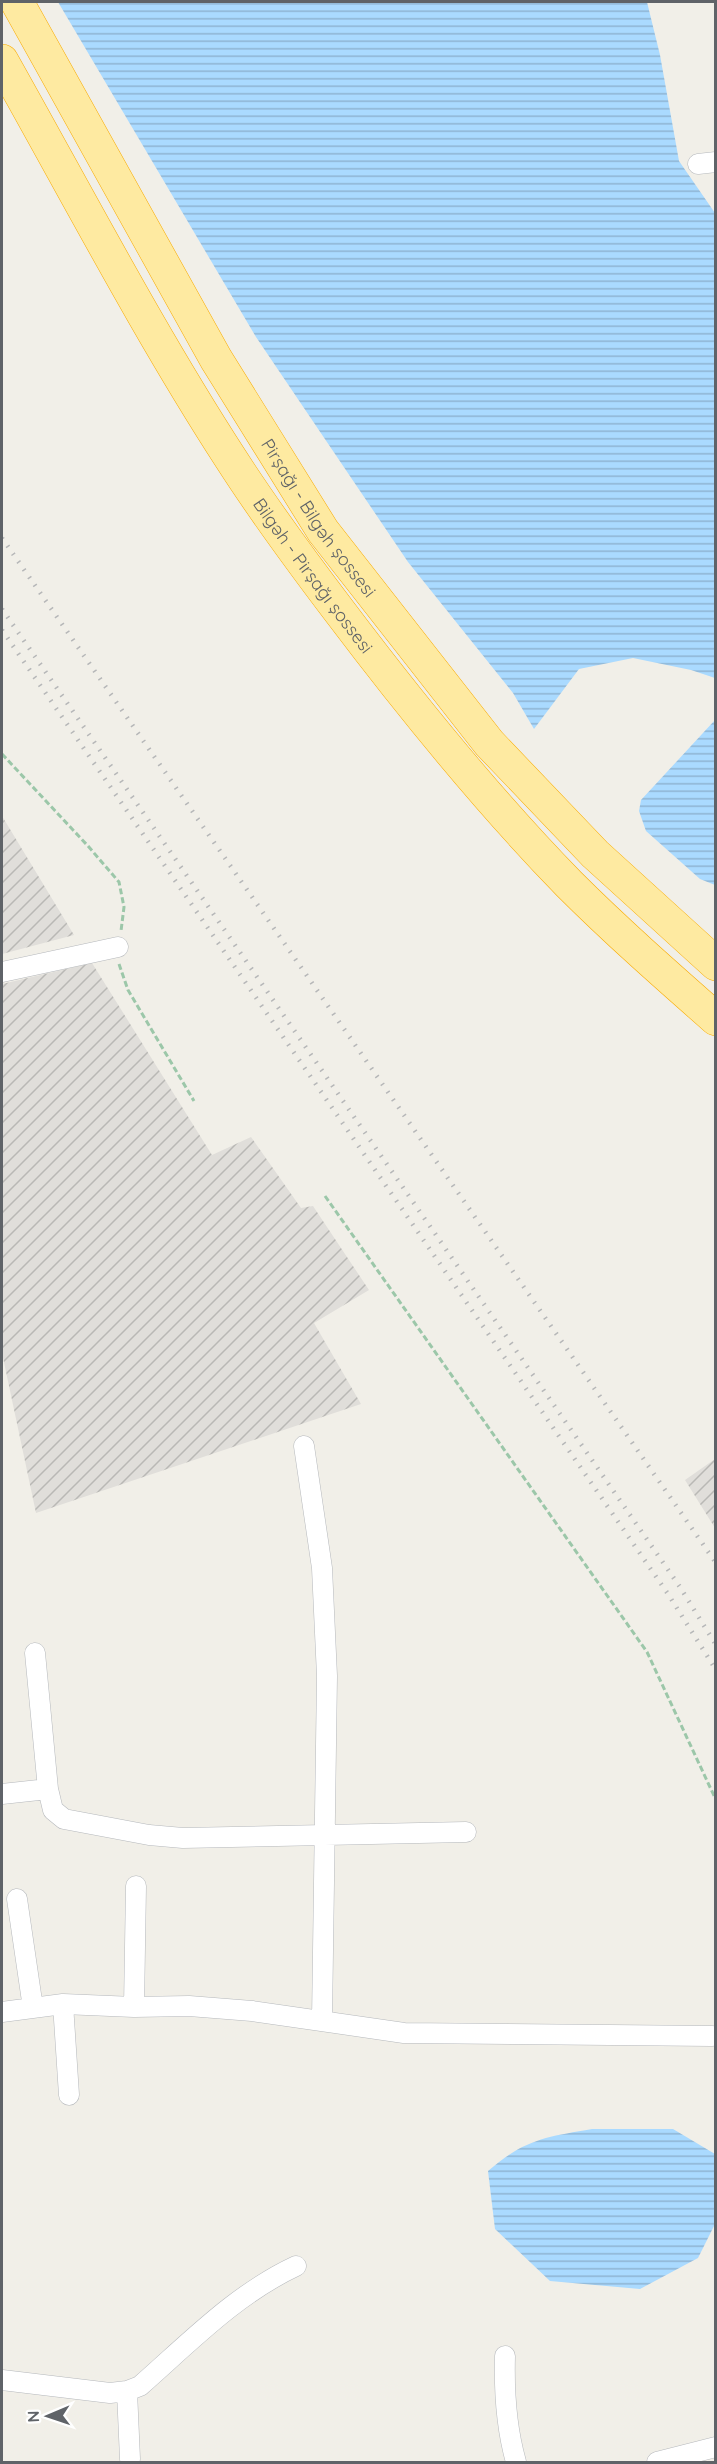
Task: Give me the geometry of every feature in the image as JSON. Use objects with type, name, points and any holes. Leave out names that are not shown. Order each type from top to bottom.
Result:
[{"type":"highway","name":"Pirşağı - Bilgəh şossesi","points":[[16,2],[216,359],[323,531],[489,743],[595,854],[716,964]]},
{"type":"highway","name":"Bilgəh - Pirşağı şossesi","points":[[2,61],[179,375],[231,460],[294,551],[378,664],[466,770],[569,883],[648,960],[716,1020]]},
{"type":"street","points":[[2,972],[118,947]]},
{"type":"street","points":[[304,1446],[322,1568],[326,1654],[322,2020]]},
{"type":"street","points":[[34,1653],[48,1789],[52,1810],[64,1819],[149,1835],[183,1838],[466,1832]]},
{"type":"street","points":[[2,1794],[48,1789]]},
{"type":"street","points":[[134,2007],[136,1886]]},
{"type":"street","points":[[17,1899],[33,2008]]},
{"type":"street","points":[[2,2013],[63,2004],[210,2008],[322,2020],[404,2033],[712,2036]]},
{"type":"street","points":[[63,2004],[69,2095]]},
{"type":"street","points":[[2,2380],[88,2392],[127,2391],[140,2386],[246,2295],[270,2278],[296,2266]]},
{"type":"street","points":[[504,2356],[504,2395],[510,2442],[516,2463]]},
{"type":"street","points":[[127,2391],[130,2458]]},
{"type":"street","points":[[657,2463],[716,2447]]},
{"type":"path","points":[[2,754],[119,882],[124,907],[118,947],[120,970],[128,990],[194,1101]]},
{"type":"path","points":[[325,1196],[647,1652],[716,1800]]},
{"type":"shaded area","points":[[2,816],[74,935],[2,954]]},
{"type":"shaded area","points":[[92,963],[212,1155],[251,1137],[301,1208],[313,1206],[369,1290],[314,1323],[361,1404],[36,1513],[2,1353],[2,984]]},
{"type":"shaded area","points":[[715,1459],[715,1528],[685,1480]]},
{"type":"water","points":[[58,2],[647,2],[660,55],[679,161],[715,213],[715,678],[691,670],[633,658],[579,669],[534,729],[513,693],[408,562],[256,337]]},
{"type":"water","points":[[715,720],[715,885],[700,879],[646,831],[639,811],[641,800]]},
{"type":"water","points":[[592,2129],[673,2129],[715,2154],[715,2224],[698,2258],[640,2289],[550,2281],[495,2229],[488,2171],[513,2152],[537,2141]]},
{"type":"railway","points":[[2,538],[716,1563]]},
{"type":"railway","points":[[2,609],[680,1587],[716,1645]]},
{"type":"railway","points":[[2,630],[668,1594],[716,1670]]}]
